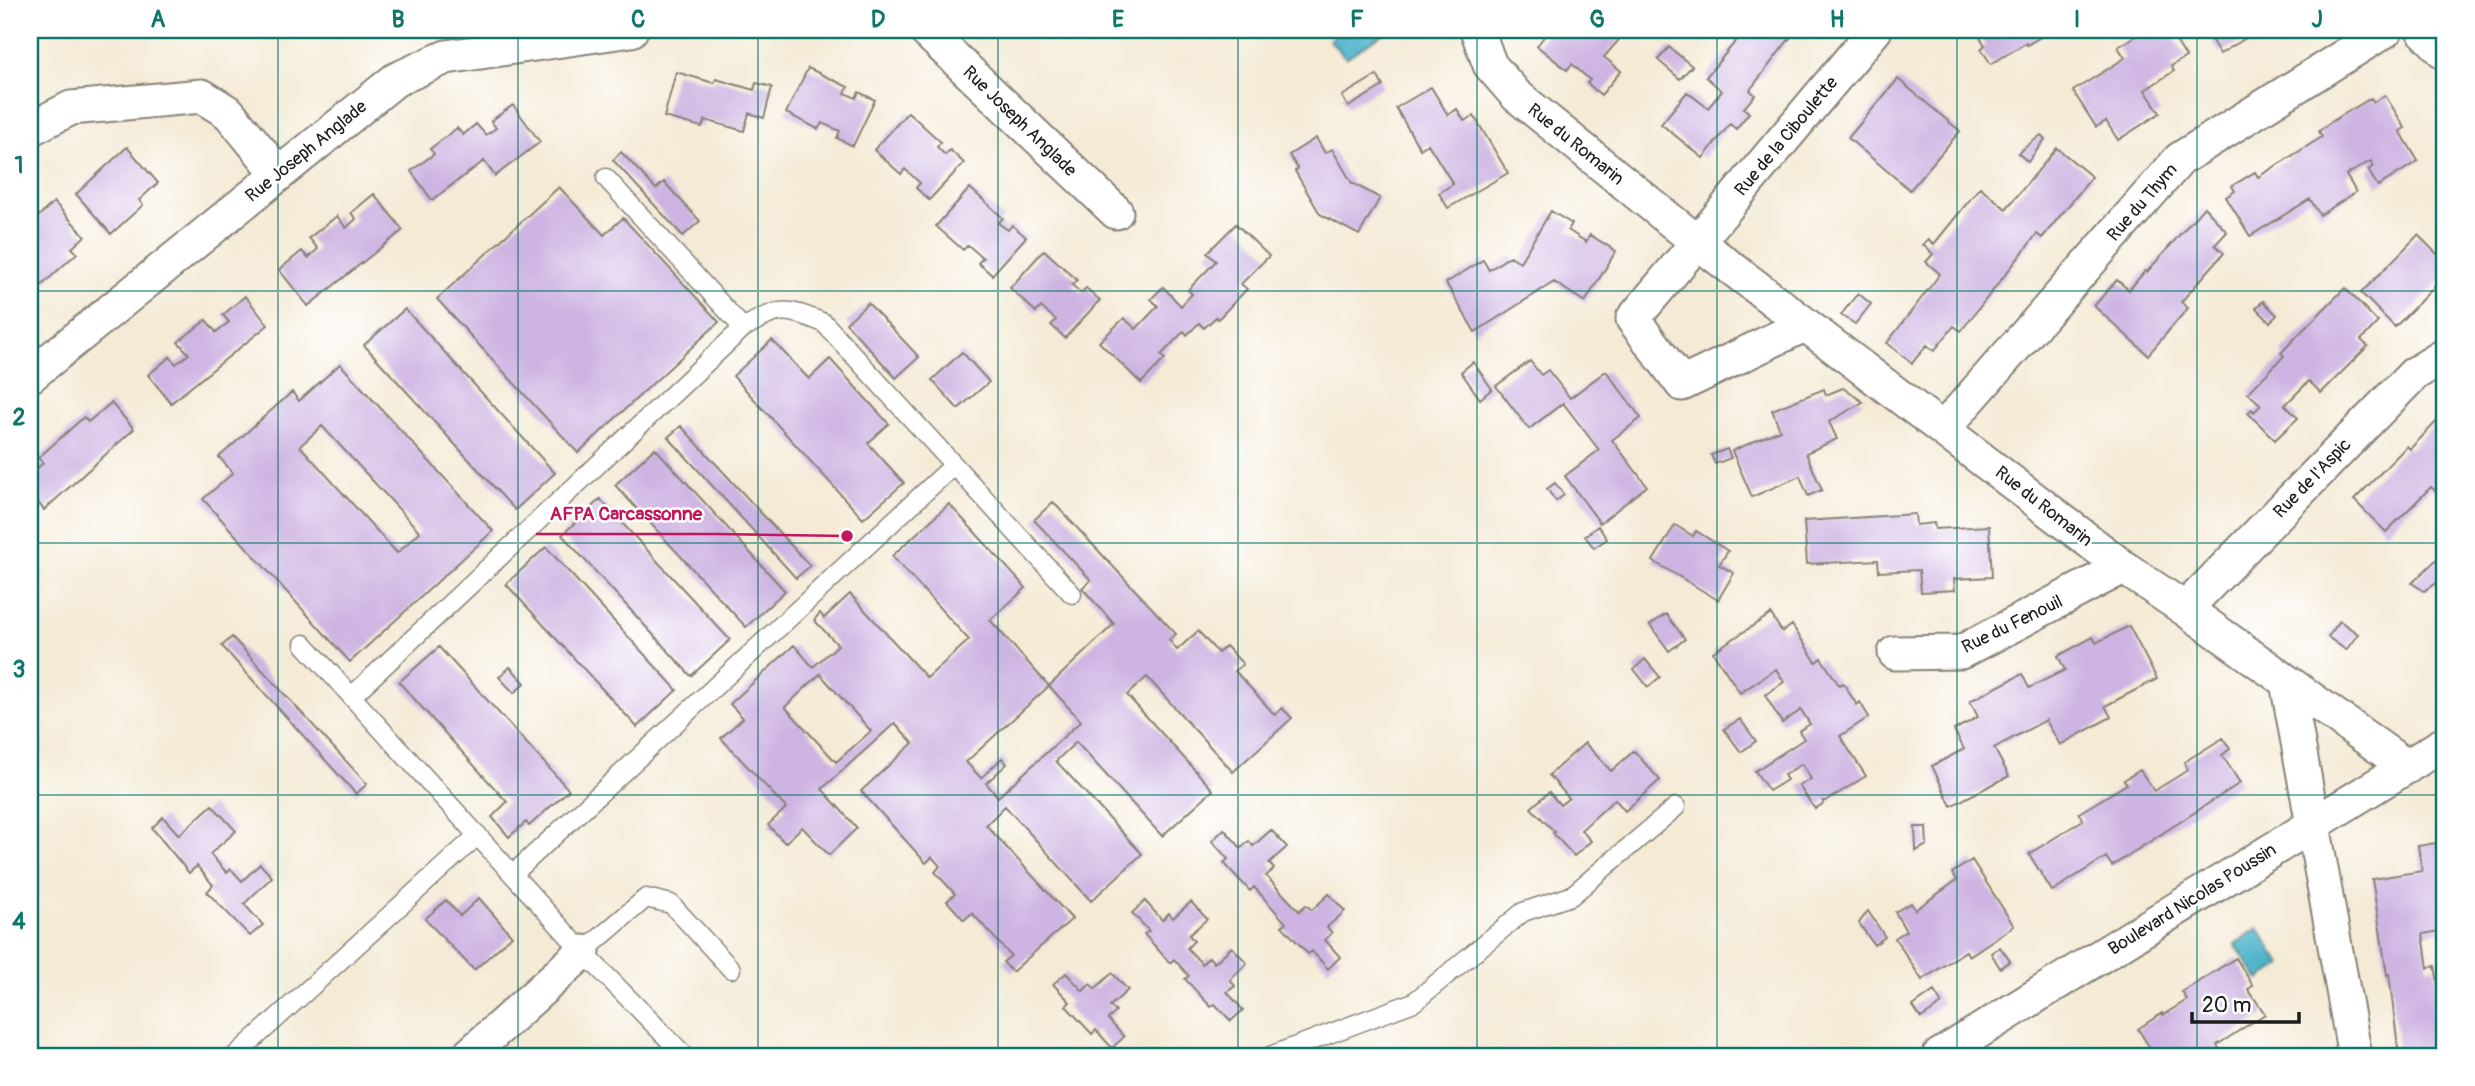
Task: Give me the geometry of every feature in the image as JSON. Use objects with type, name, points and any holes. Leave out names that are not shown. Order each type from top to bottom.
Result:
[{"type":"street","name":"Rue Joseph Anglade","points":[[30,376],[395,80],[446,57],[631,30]]},
{"type":"street","name":"Rue Joseph Anglade","points":[[925,30],[1116,212]]},
{"type":"street","name":"Rue du Romarin","points":[[1477,30],[1490,65],[1516,95],[1696,242],[1944,428],[2123,567],[2407,767]]},
{"type":"street","name":"Rue de la Ciboulette","points":[[1696,242],[1875,30]]},
{"type":"street","name":"Rue du Thym","points":[[1944,428],[2180,159],[2386,30]]},
{"type":"street","points":[[2423,30],[2445,53]]},
{"type":"street","points":[[30,129],[71,108],[202,96],[229,113],[278,173]]},
{"type":"street","points":[[1696,242],[1633,319],[1682,384],[1804,325]]},
{"type":"street","name":"Rue de l'Aspic","points":[[2185,609],[2414,374],[2445,355]]},
{"type":"street","name":"Rue du Fenouil","points":[[1895,653],[1961,652],[2123,567]]},
{"type":"street","points":[[2287,682],[2355,1056]]},
{"type":"street","name":"Boulevard Nicolas Poussin","points":[[1939,1056],[2445,743]]},
{"type":"street","points":[[468,1056],[583,952]]},
{"type":"lane","points":[[606,177],[743,328]]},
{"type":"lane","points":[[353,695],[743,328],[773,312],[799,313],[824,323],[1072,594]]},
{"type":"lane","points":[[513,874],[954,465]]},
{"type":"lane","points":[[304,644],[583,952],[685,1056]]},
{"type":"lane","points":[[1270,1056],[1414,1002],[1522,912],[1571,896],[1676,807]]},
{"type":"lane","points":[[235,1056],[478,835]]},
{"type":"lane","points":[[583,952],[646,898],[671,904],[731,969]]},
{"type":"water","points":[[1352,30],[1385,32],[1346,58],[1329,40],[1337,33],[1344,37]]},
{"type":"water","points":[[2258,928],[2282,965],[2259,980],[2235,944]]},
{"type":"building","points":[[1549,30],[1619,30],[1624,34],[1604,57],[1621,71],[1601,95],[1587,83],[1590,80],[1572,64],[1567,70],[1537,46]]},
{"type":"building","points":[[1745,30],[1796,30],[1750,90],[1755,95],[1744,108],[1749,113],[1736,129],[1730,124],[1703,158],[1661,124],[1687,92],[1708,108],[1722,91],[1706,77]]},
{"type":"building","points":[[1975,30],[2045,30],[2047,33],[1991,64],[1981,49],[1985,45]]},
{"type":"building","points":[[2146,30],[2169,30],[2186,57],[2171,66],[2174,71],[2145,90],[2160,113],[2118,140],[2106,121],[2096,127],[2073,91],[2125,58],[2118,47]]},
{"type":"building","points":[[2205,30],[2259,30],[2220,54]]},
{"type":"building","points":[[1669,47],[1692,66],[1680,79],[1658,60]]},
{"type":"building","points":[[808,68],[848,87],[845,93],[856,98],[859,92],[875,100],[853,146],[837,138],[840,131],[822,123],[818,129],[786,113]]},
{"type":"building","points":[[676,72],[714,83],[716,79],[754,90],[756,83],[772,87],[764,118],[749,113],[744,131],[705,120],[702,127],[664,117]]},
{"type":"building","points":[[1377,75],[1383,86],[1348,107],[1342,96]]},
{"type":"building","points":[[1898,79],[1960,131],[1910,190],[1848,138]]},
{"type":"building","points":[[1431,87],[1448,115],[1457,109],[1464,121],[1474,116],[1508,173],[1448,208],[1439,193],[1453,184],[1428,144],[1420,149],[1396,108]]},
{"type":"building","points":[[2385,95],[2405,128],[2400,131],[2418,161],[2378,186],[2368,170],[2374,166],[2371,161],[2346,175],[2356,192],[2320,215],[2310,199],[2250,236],[2226,197],[2235,191],[2232,186],[2255,172],[2258,177],[2322,137],[2319,131],[2331,122],[2371,98],[2374,102]]},
{"type":"building","points":[[513,105],[540,142],[495,176],[484,161],[432,200],[411,171],[434,154],[430,149],[457,128],[463,135],[476,124],[486,135],[496,128],[491,121]]},
{"type":"building","points":[[908,112],[941,142],[937,147],[945,155],[950,150],[964,163],[929,200],[916,188],[920,183],[905,169],[901,174],[874,150]]},
{"type":"building","points":[[2041,135],[2045,139],[2028,162],[2018,153]]},
{"type":"building","points":[[1316,138],[1325,153],[1332,149],[1352,183],[1380,198],[1359,235],[1320,214],[1295,171],[1298,169],[1289,155]]},
{"type":"building","points":[[127,147],[158,183],[139,200],[143,205],[111,234],[76,194]]},
{"type":"building","points":[[2057,148],[2092,177],[2042,238],[2037,234],[1961,331],[1954,326],[1934,351],[1927,345],[1912,363],[1887,343],[1940,274],[1926,262],[1933,254],[1923,245],[1928,239],[1934,244],[1980,187],[2006,209]]},
{"type":"building","points":[[621,152],[656,189],[664,182],[700,221],[683,236],[613,160]]},
{"type":"building","points":[[559,187],[604,235],[623,218],[719,322],[578,453],[437,299]]},
{"type":"building","points":[[970,188],[1003,218],[998,223],[1008,230],[1012,225],[1026,237],[992,275],[978,263],[983,258],[968,245],[963,250],[936,226]]},
{"type":"building","points":[[374,194],[403,230],[308,306],[279,270],[302,251],[308,258],[318,249],[309,238],[337,216],[346,228],[356,219],[351,213]]},
{"type":"building","points":[[54,202],[85,236],[72,248],[77,253],[30,296],[30,248],[33,245],[30,241],[30,224]]},
{"type":"building","points":[[2204,207],[2227,232],[2215,245],[2224,253],[2181,302],[2188,308],[2148,355],[2094,306],[2117,280],[2129,290]]},
{"type":"building","points":[[1551,211],[1572,224],[1568,230],[1586,242],[1590,235],[1616,251],[1585,302],[1554,282],[1475,332],[1446,283],[1483,260],[1489,270],[1510,256],[1520,262]]},
{"type":"building","points":[[1236,224],[1269,256],[1241,284],[1247,289],[1218,319],[1216,317],[1204,328],[1199,323],[1187,335],[1184,331],[1161,355],[1165,359],[1141,383],[1099,342],[1124,318],[1136,329],[1158,306],[1151,299],[1163,287],[1181,306],[1192,294],[1188,290],[1216,261],[1207,253]]},
{"type":"building","points":[[2418,235],[2445,262],[2445,276],[2395,327],[2361,293]]},
{"type":"building","points":[[1044,250],[1077,280],[1072,285],[1081,293],[1086,288],[1100,300],[1065,338],[1051,325],[1056,320],[1041,307],[1036,312],[1010,288]]},
{"type":"building","points":[[2345,288],[2378,322],[2361,340],[2368,346],[2321,393],[2309,381],[2285,405],[2298,418],[2275,440],[2248,413],[2252,409],[2254,412],[2261,405],[2248,393],[2284,356],[2281,353]]},
{"type":"building","points":[[1858,293],[1871,304],[1855,324],[1841,315]]},
{"type":"building","points":[[245,296],[268,325],[171,403],[148,375],[170,357],[176,364],[189,354],[178,342],[206,320],[216,332],[229,322],[223,315]]},
{"type":"building","points":[[2263,301],[2277,315],[2270,322],[2256,308]]},
{"type":"building","points":[[868,303],[919,357],[896,378],[846,323]]},
{"type":"building","points":[[405,309],[555,473],[515,510],[364,345]]},
{"type":"building","points":[[772,340],[809,379],[830,359],[889,424],[868,443],[904,483],[863,519],[733,376]]},
{"type":"building","points":[[962,352],[989,382],[958,409],[932,380]]},
{"type":"building","points":[[1530,361],[1541,375],[1548,370],[1570,398],[1606,371],[1641,418],[1612,440],[1647,486],[1600,523],[1565,476],[1599,450],[1563,403],[1529,429],[1496,386]]},
{"type":"building","points":[[1473,362],[1492,389],[1480,399],[1461,372]]},
{"type":"building","points":[[340,364],[493,531],[350,662],[203,499],[233,473],[219,457],[292,392],[299,401]],"holes":[[[322,426],[420,532],[397,553],[300,446]]]},
{"type":"building","points":[[1843,388],[1863,402],[1829,422],[1837,439],[1806,453],[1822,490],[1808,496],[1800,476],[1752,497],[1732,451],[1780,430],[1772,410],[1824,389],[1826,395]]},
{"type":"building","points":[[111,403],[134,429],[44,510],[30,493],[30,475],[43,463],[38,458],[84,417],[88,422]]},
{"type":"building","points":[[2445,413],[2445,500],[2431,487],[2386,532],[2354,500],[2407,446],[2410,449]]},
{"type":"building","points":[[681,426],[810,566],[796,578],[668,437]]},
{"type":"building","points":[[655,448],[785,591],[746,627],[615,485]]},
{"type":"building","points":[[1727,449],[1731,458],[1715,464],[1711,455]]},
{"type":"building","points":[[1555,483],[1564,495],[1556,501],[1547,489]]},
{"type":"building","points":[[600,499],[730,640],[691,676],[562,535]]},
{"type":"building","points":[[1053,502],[1176,634],[1169,640],[1177,650],[1198,631],[1218,653],[1226,646],[1243,664],[1235,671],[1275,715],[1282,708],[1292,718],[1233,772],[1147,677],[1127,695],[1213,790],[1162,836],[1076,742],[1056,761],[1142,854],[1091,901],[1005,806],[986,825],[1072,919],[1012,972],[1003,962],[1011,956],[972,913],[964,920],[947,901],[955,894],[935,872],[940,866],[932,857],[926,863],[861,791],[913,743],[895,723],[822,789],[857,828],[829,855],[802,827],[785,843],[768,825],[786,808],[721,738],[743,718],[730,704],[794,645],[813,667],[838,645],[814,620],[820,613],[824,618],[850,594],[927,678],[969,640],[892,556],[949,504],[1026,588],[990,620],[1049,686],[1114,624],[1082,588],[1091,580],[1034,520]],"holes":[[[820,674],[871,731],[836,762],[785,707]],[[1049,686],[1081,721],[998,797],[986,783],[1007,764],[1002,758],[981,778],[966,762]]]},
{"type":"building","points":[[1915,514],[1916,525],[1934,523],[1935,529],[1989,526],[1992,577],[1954,579],[1955,590],[1921,592],[1919,570],[1879,572],[1878,560],[1807,564],[1804,521]]},
{"type":"building","points":[[1675,525],[1693,536],[1696,531],[1728,551],[1719,565],[1734,573],[1718,600],[1653,561]]},
{"type":"building","points":[[1598,526],[1607,539],[1594,548],[1585,536]]},
{"type":"building","points":[[546,547],[677,690],[637,727],[506,584]]},
{"type":"building","points":[[2445,551],[2445,572],[2441,576],[2443,579],[2424,591],[2412,583]]},
{"type":"building","points":[[1666,614],[1685,639],[1669,651],[1650,625]]},
{"type":"building","points":[[1771,614],[1782,632],[1792,625],[1816,662],[1821,658],[1839,685],[1843,683],[1857,705],[1860,702],[1869,717],[1840,736],[1866,776],[1823,801],[1824,803],[1815,809],[1799,786],[1811,779],[1802,764],[1784,775],[1787,780],[1769,791],[1755,771],[1804,739],[1799,731],[1810,724],[1801,710],[1782,723],[1765,695],[1784,682],[1776,669],[1740,693],[1713,652]]},
{"type":"building","points":[[2340,621],[2358,634],[2346,650],[2328,637]]},
{"type":"building","points":[[2129,626],[2157,679],[2105,706],[2111,717],[2060,745],[2046,720],[1994,748],[2009,776],[1951,806],[1932,766],[1964,749],[1954,730],[1978,717],[1970,701],[2022,674],[2029,688],[2065,670],[2058,656],[2093,637],[2096,643]]},
{"type":"building","points":[[232,637],[367,784],[356,794],[222,646]]},
{"type":"building","points":[[439,647],[569,790],[529,826],[526,822],[509,837],[492,817],[507,802],[399,682]]},
{"type":"building","points":[[1645,659],[1660,677],[1648,687],[1634,669]]},
{"type":"building","points":[[510,667],[525,683],[514,693],[499,677]]},
{"type":"building","points":[[1740,719],[1756,741],[1741,752],[1724,729]]},
{"type":"building","points":[[2223,738],[2230,749],[2222,755],[2240,783],[2112,866],[2106,857],[2052,891],[2029,854],[2083,820],[2079,813],[2127,784],[2124,780],[2140,770],[2154,791],[2188,770],[2184,762]]},
{"type":"building","points":[[1585,743],[1611,771],[1634,751],[1660,780],[1625,811],[1615,799],[1581,830],[1591,841],[1574,856],[1531,808],[1549,792],[1560,805],[1569,798],[1549,775]]},
{"type":"building","points":[[212,805],[236,831],[210,854],[227,873],[231,869],[242,881],[260,864],[272,877],[244,904],[263,925],[250,936],[207,892],[213,885],[197,866],[189,873],[152,828],[163,817],[179,835]]},
{"type":"building","points":[[1915,827],[1926,827],[1927,845],[1916,851]]},
{"type":"building","points":[[1224,829],[1241,848],[1249,841],[1253,846],[1271,830],[1287,847],[1269,863],[1274,869],[1266,876],[1299,911],[1306,905],[1312,910],[1329,894],[1345,911],[1327,927],[1332,933],[1325,940],[1340,957],[1328,969],[1312,951],[1308,954],[1282,926],[1286,923],[1254,887],[1250,891],[1224,863],[1228,859],[1212,841]]},
{"type":"building","points":[[2442,842],[2445,862],[2445,930],[2423,934],[2428,968],[2435,966],[2442,1007],[2445,1007],[2445,1056],[2399,1056],[2389,974],[2387,975],[2372,879],[2422,871],[2418,846]]},
{"type":"building","points":[[1972,860],[2014,926],[1969,956],[1966,951],[1922,980],[1895,938],[1906,931],[1895,912],[1911,903],[1915,910],[1957,880],[1952,873]]},
{"type":"building","points":[[479,898],[512,936],[474,970],[425,919],[446,900],[460,916]]},
{"type":"building","points":[[1145,901],[1162,920],[1169,913],[1173,918],[1191,902],[1207,919],[1189,935],[1194,941],[1187,948],[1202,964],[1209,957],[1214,963],[1232,947],[1247,963],[1230,980],[1235,986],[1227,992],[1243,1010],[1231,1021],[1215,1004],[1211,1007],[1185,979],[1189,976],[1174,959],[1170,963],[1144,934],[1149,931],[1132,913]]},
{"type":"building","points":[[1868,911],[1885,937],[1874,945],[1859,923]]},
{"type":"building","points":[[2000,947],[2010,961],[2000,968],[1991,953]]},
{"type":"building","points":[[2236,958],[2253,986],[2248,989],[2265,1014],[2217,1045],[2222,1054],[2218,1056],[2155,1056],[2138,1029],[2187,1000],[2182,992]]},
{"type":"building","points":[[1066,973],[1083,991],[1090,984],[1095,989],[1112,973],[1128,990],[1110,1006],[1116,1012],[1108,1019],[1124,1037],[1112,1048],[1096,1030],[1092,1034],[1066,1006],[1070,1002],[1053,984]]},
{"type":"building","points":[[1934,991],[1942,1004],[1921,1018],[1913,1006]]},
{"type":"place","name":"AFPA Carcassonne","points":[[847,536]]}]
